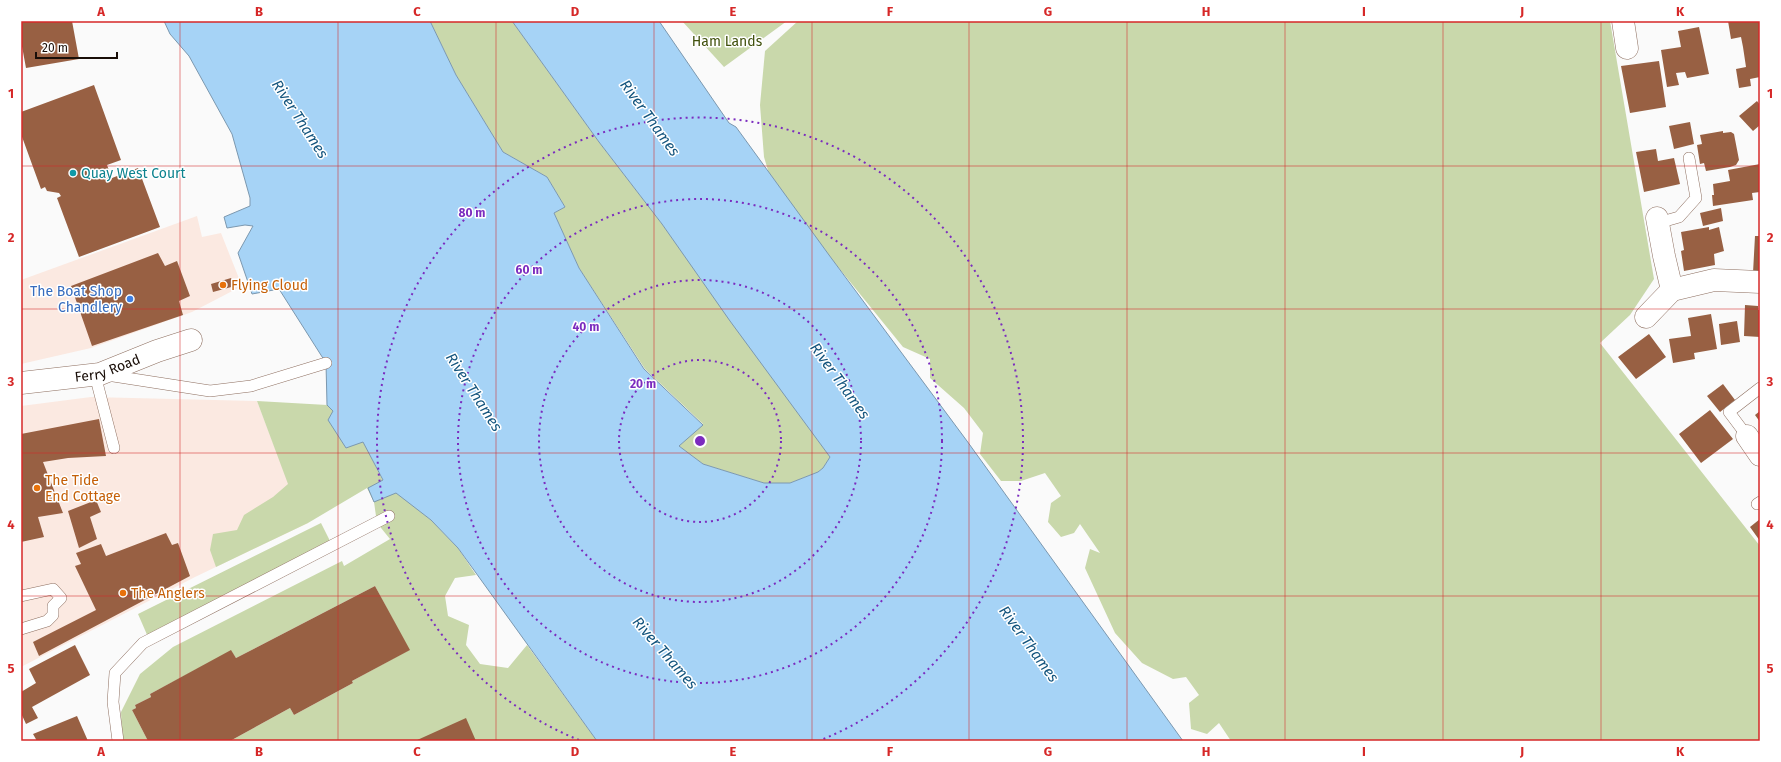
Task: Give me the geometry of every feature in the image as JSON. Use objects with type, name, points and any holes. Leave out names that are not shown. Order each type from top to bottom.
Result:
[{"type":"street","points":[[1623,21],[1627,48]]},
{"type":"street","points":[[1658,220],[1672,290]]},
{"type":"street","points":[[1646,317],[1672,290],[1714,280],[1760,282]]},
{"type":"street","name":"Ferry Road","points":[[21,383],[98,374],[191,340]]},
{"type":"street","points":[[1747,436],[1760,454]]},
{"type":"lane","points":[[1658,220],[1679,218],[1696,198],[1689,158]]},
{"type":"lane","points":[[114,448],[98,374],[210,391],[251,386],[326,363]]},
{"type":"lane","points":[[1747,436],[1729,412],[1760,388]]},
{"type":"lane","points":[[118,741],[112,702],[115,673],[143,643],[389,516]]},
{"type":"lane","points":[[21,596],[53,589],[61,598],[54,606],[53,615],[47,621],[21,629]]},
{"type":"shaded area","points":[[197,216],[202,237],[221,233],[242,286],[192,312],[91,348],[21,364],[21,280]]},
{"type":"shaded area","points":[[91,397],[257,401],[293,495],[308,523],[195,577],[21,667],[21,406]]},
{"type":"green space","points":[[430,21],[512,21],[599,142],[662,224],[830,457],[823,468],[818,472],[790,483],[764,483],[703,464],[679,446],[703,424],[645,369],[579,268],[554,213],[565,207],[547,177],[503,152],[456,75]]},
{"type":"green space","name":"Ham Lands","points":[[682,21],[787,21],[724,67]]},
{"type":"green space","points":[[798,21],[1610,21],[1654,279],[1630,315],[1600,343],[1760,546],[1760,741],[1231,741],[1219,723],[1207,734],[1191,729],[1189,703],[1199,695],[1186,677],[1173,679],[1142,663],[1115,633],[1085,568],[1090,549],[1100,553],[1080,524],[1074,533],[1061,537],[1048,522],[1051,503],[1061,496],[1045,473],[1021,481],[1001,481],[980,454],[983,433],[964,408],[930,378],[930,359],[903,347],[773,187],[764,157],[760,105],[765,51]]},
{"type":"green space","points":[[257,401],[327,405],[363,441],[383,481],[431,520],[458,548],[476,575],[455,578],[445,596],[448,616],[469,625],[466,645],[480,664],[508,668],[527,645],[597,741],[230,741],[290,708],[294,715],[409,650],[375,586],[236,658],[231,651],[150,694],[151,697],[135,705],[136,708],[132,710],[148,741],[122,741],[121,712],[140,674],[173,647],[342,561],[344,566],[390,539],[377,523],[374,502],[367,488],[308,523],[216,567],[210,550],[213,534],[237,530],[244,515],[273,497],[288,484]]},
{"type":"green space","points":[[321,523],[331,543],[148,637],[138,614]]},
{"type":"water","name":"River Thames","points":[[164,21],[430,21],[456,75],[503,152],[547,177],[565,207],[554,213],[579,268],[644,369],[703,425],[679,446],[703,464],[764,483],[790,483],[818,472],[823,468],[830,457],[730,321],[662,224],[599,142],[512,21],[659,21],[729,123],[736,127],[967,441],[1183,741],[597,741],[458,548],[431,520],[396,493],[374,502],[368,488],[383,480],[363,442],[346,448],[328,420],[333,411],[327,405],[326,363],[279,289],[252,294],[238,253],[253,226],[245,225],[227,228],[224,217],[250,206],[250,198],[232,134],[189,56],[170,34]]},
{"type":"building","points":[[21,21],[72,21],[79,59],[26,68],[21,41]]},
{"type":"building","points":[[1728,21],[1760,21],[1760,77],[1750,79],[1751,86],[1739,88],[1736,69],[1746,67],[1743,47],[1741,37],[1731,39]]},
{"type":"building","points":[[1699,27],[1709,74],[1687,78],[1685,72],[1676,73],[1679,85],[1667,87],[1661,50],[1681,47],[1678,31]]},
{"type":"building","points":[[1659,61],[1666,107],[1630,113],[1621,66]]},
{"type":"building","name":"Quay West Court","points":[[94,85],[121,160],[107,165],[112,178],[138,168],[160,227],[79,257],[57,198],[61,196],[59,193],[47,191],[45,187],[41,189],[21,134],[21,112]]},
{"type":"building","points":[[1757,101],[1760,105],[1760,125],[1753,131],[1739,116]]},
{"type":"building","points":[[1690,122],[1694,144],[1674,149],[1669,126]]},
{"type":"building","points":[[1723,131],[1723,133],[1731,132],[1734,134],[1739,160],[1736,165],[1730,167],[1706,171],[1704,163],[1700,164],[1697,145],[1702,144],[1700,135]]},
{"type":"building","points":[[1656,149],[1658,161],[1674,158],[1680,184],[1644,192],[1636,152]]},
{"type":"building","points":[[1760,164],[1760,192],[1752,193],[1753,200],[1713,206],[1713,184],[1730,181],[1728,170]]},
{"type":"building","points":[[1721,208],[1723,221],[1703,226],[1700,213]]},
{"type":"building","points":[[1709,227],[1709,230],[1719,227],[1724,251],[1714,254],[1715,265],[1684,271],[1681,251],[1684,250],[1681,232]]},
{"type":"building","points":[[1755,236],[1760,236],[1760,274],[1753,273]]},
{"type":"building","name":"The Boat Shop Chandlery","points":[[158,253],[165,266],[177,261],[190,296],[179,301],[183,315],[92,346],[71,286]]},
{"type":"building","name":"Flying Cloud","points":[[231,278],[235,286],[213,292],[211,284]]},
{"type":"building","points":[[1745,305],[1758,306],[1758,310],[1760,310],[1760,337],[1744,336]]},
{"type":"building","points":[[1711,314],[1717,349],[1694,353],[1695,359],[1673,363],[1669,339],[1691,336],[1688,318]]},
{"type":"building","points":[[1737,321],[1740,342],[1721,345],[1719,324]]},
{"type":"building","points":[[1649,334],[1666,357],[1636,379],[1618,357]]},
{"type":"building","points":[[1723,384],[1735,400],[1720,412],[1707,396]]},
{"type":"building","points":[[1710,410],[1733,439],[1701,463],[1679,434]]},
{"type":"building","points":[[1760,411],[1760,422],[1755,415]]},
{"type":"building","points":[[99,419],[106,456],[68,458],[43,462],[63,513],[38,517],[44,537],[21,542],[21,434]]},
{"type":"building","points":[[96,500],[101,512],[90,517],[97,539],[79,548],[68,511]]},
{"type":"building","points":[[1760,519],[1760,541],[1750,527]]},
{"type":"building","name":"The Anglers","points":[[166,533],[172,545],[178,543],[190,576],[39,656],[33,642],[96,610],[75,566],[81,564],[76,553],[101,544],[106,556]]},
{"type":"building","points":[[375,586],[410,650],[352,681],[353,683],[294,715],[290,708],[230,741],[148,741],[132,710],[136,708],[135,705],[151,697],[150,694],[231,650],[236,658]]},
{"type":"building","points":[[75,645],[90,675],[32,707],[38,718],[26,724],[21,713],[21,692],[36,683],[29,669]]},
{"type":"building","points":[[77,716],[88,741],[37,741],[33,734]]},
{"type":"building","points":[[466,718],[476,741],[415,741]]},
{"type":"place","name":"Quay West Court","points":[[73,173]]},
{"type":"place","name":"Flying Cloud","points":[[223,285]]},
{"type":"place","name":"The Boat Shop Chandlery","points":[[130,299]]},
{"type":"place","name":"The Tide End Cottage","points":[[37,488]]},
{"type":"place","name":"The Anglers","points":[[123,593]]}]
